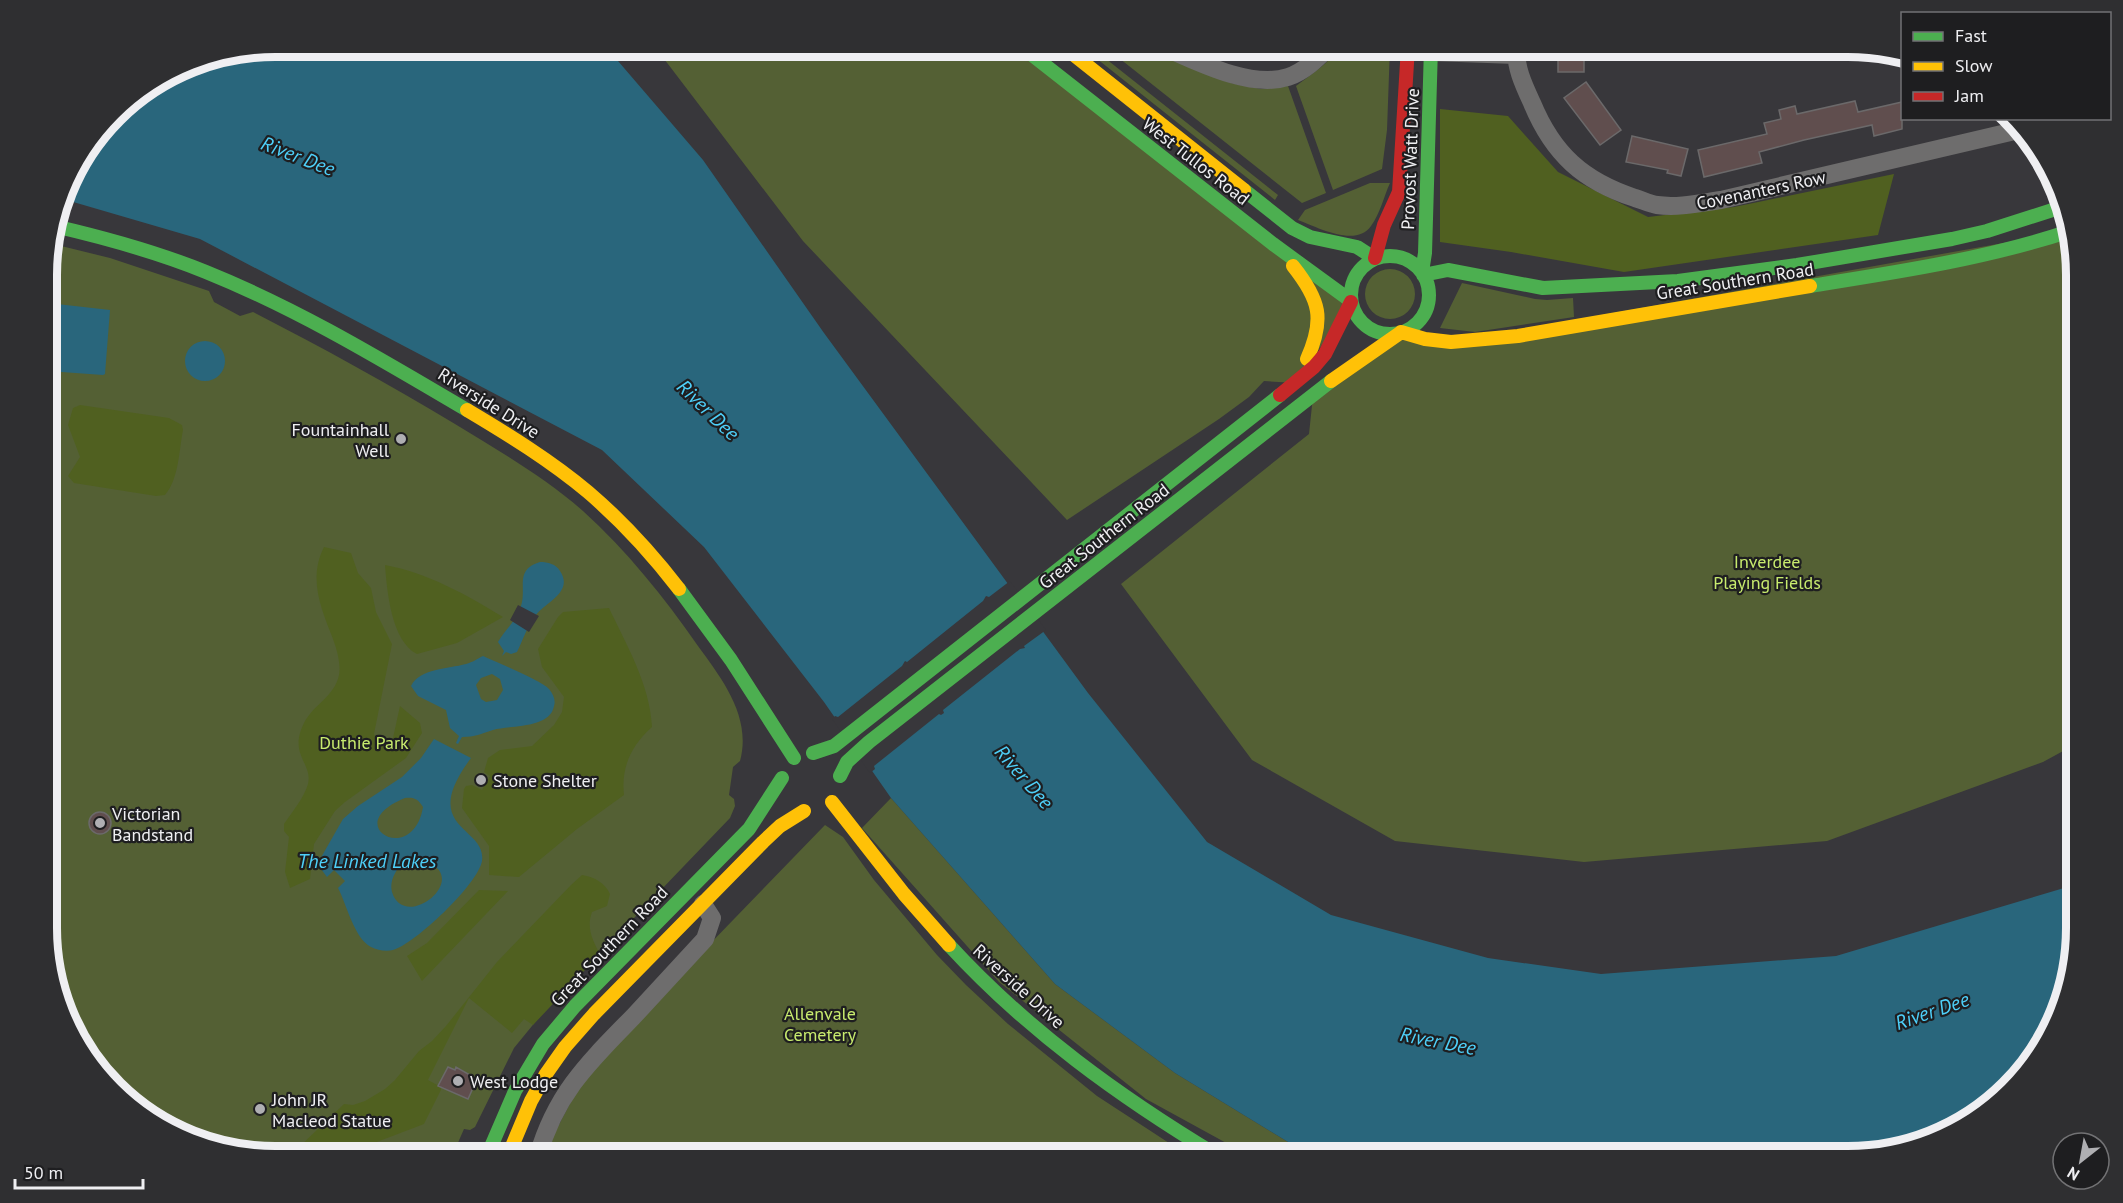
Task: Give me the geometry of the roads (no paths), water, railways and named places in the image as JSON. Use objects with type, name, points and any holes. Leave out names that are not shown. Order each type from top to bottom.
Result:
[{"type":"main road","name":"West Tullos Road","points":[[1036,57],[1273,244],[1351,301]]},
{"type":"main road","name":"West Tullos Road","points":[[1078,57],[1292,228],[1325,242],[1357,247],[1375,258]]},
{"type":"main road","name":"Provost Watt Drive","points":[[1375,258],[1381,232],[1400,192],[1407,57]]},
{"type":"main road","name":"Provost Watt Drive","points":[[1423,273],[1430,57]]},
{"type":"main road","name":"Great Southern Road","points":[[1423,273],[1448,270],[1542,288],[1678,281],[1797,265],[1953,239],[1987,231],[2056,209]]},
{"type":"main road","name":"Riverside Drive","points":[[62,228],[173,260],[224,278],[267,298],[389,364],[492,425],[574,480],[633,536],[692,606],[726,651],[794,758]]},
{"type":"main road","name":"Great Southern Road","points":[[840,776],[847,762],[869,742],[1348,368],[1401,332],[1425,339],[1451,342],[1518,336],[1948,264],[2004,251],[2062,233]]},
{"type":"main road","points":[[1273,244],[1308,285],[1318,304],[1320,324],[1317,340],[1291,386]]},
{"type":"main road","points":[[1388,255],[1401,257],[1413,263],[1423,273],[1429,290],[1426,308],[1416,324],[1401,332],[1378,333],[1369,328],[1354,312],[1351,288],[1355,275],[1375,258],[1388,255]]},
{"type":"main road","name":"Great Southern Road","points":[[813,753],[834,746],[1314,367],[1325,354],[1351,301]]},
{"type":"main road","points":[[813,753],[827,758],[837,769],[840,776],[839,790],[818,808],[787,798],[782,778],[784,770],[794,758],[813,753]]},
{"type":"main road","name":"Great Southern Road","points":[[491,1146],[515,1091],[543,1044],[575,1006],[749,829],[782,778]]},
{"type":"main road","name":"Great Southern Road","points":[[512,1146],[531,1101],[546,1074],[565,1047],[594,1014],[780,826],[818,808]]},
{"type":"main road","name":"Riverside Drive","points":[[818,808],[1000,998],[1099,1078],[1201,1146]]},
{"type":"street","points":[[1187,57],[1235,75],[1269,80],[1289,77],[1318,57]]},
{"type":"street","name":"Covenanters Row","points":[[1517,57],[1522,81],[1540,123],[1566,159],[1610,190],[1657,205],[1688,205],[1721,200],[2012,132]]},
{"type":"street","points":[[541,1146],[559,1104],[584,1067],[705,939],[712,918],[703,904]]},
{"type":"water","name":"River Dee","points":[[261,57],[615,57],[703,160],[824,333],[1088,693],[1207,842],[1331,915],[1488,958],[1601,974],[1836,956],[2066,887],[2066,942],[2062,971],[2044,1025],[2012,1072],[1981,1101],[1945,1124],[1891,1142],[1862,1146],[1295,1146],[1175,1073],[1055,984],[891,798],[824,702],[704,547],[602,450],[200,239],[70,201],[79,178],[111,131],[142,102],[178,79],[218,64]]},
{"type":"water","points":[[57,304],[110,310],[105,374],[57,372]]},
{"type":"water","points":[[205,341],[219,347],[225,361],[219,375],[205,381],[191,375],[185,361],[191,347]]},
{"type":"water","points":[[540,562],[556,567],[560,571],[564,585],[557,596],[533,619],[517,652],[511,654],[506,652],[502,656],[504,651],[498,642],[519,611],[524,574],[532,565]]},
{"type":"water","points":[[483,656],[545,686],[553,695],[554,706],[545,719],[528,725],[462,737],[458,744],[456,743],[459,736],[450,728],[446,710],[418,696],[411,686],[415,680],[428,672],[466,664]],"holes":[[[492,674],[500,679],[503,690],[497,700],[486,702],[481,699],[476,685],[481,678]]]},
{"type":"water","name":"The Linked Lakes","points":[[434,739],[471,758],[456,782],[451,800],[452,813],[481,849],[482,861],[470,884],[430,925],[416,937],[393,950],[379,950],[365,943],[355,929],[338,888],[345,881],[334,870],[327,877],[319,861],[343,819],[358,806],[402,777],[421,758]],"holes":[[[405,798],[416,799],[423,807],[417,825],[407,835],[395,838],[385,836],[379,829],[378,819],[386,809]],[[416,859],[434,866],[442,875],[440,886],[433,896],[422,904],[410,907],[399,903],[392,892],[391,884],[403,862]]]},
{"type":"place","name":"Fountainhall Well","points":[[401,439]]},
{"type":"place","name":"Stone Shelter","points":[[481,780]]},
{"type":"place","name":"Victorian Bandstand","points":[[100,823]]},
{"type":"place","name":"West Lodge","points":[[458,1081]]},
{"type":"place","name":"John JR Macleod Statue","points":[[260,1109]]},
{"type":"park label","name":"Inverdee Playing Fields","points":[[1767,571]]},
{"type":"park label","name":"Duthie Park","points":[[364,742]]},
{"type":"park label","name":"Allenvale Cemetery","points":[[820,1023]]}]
